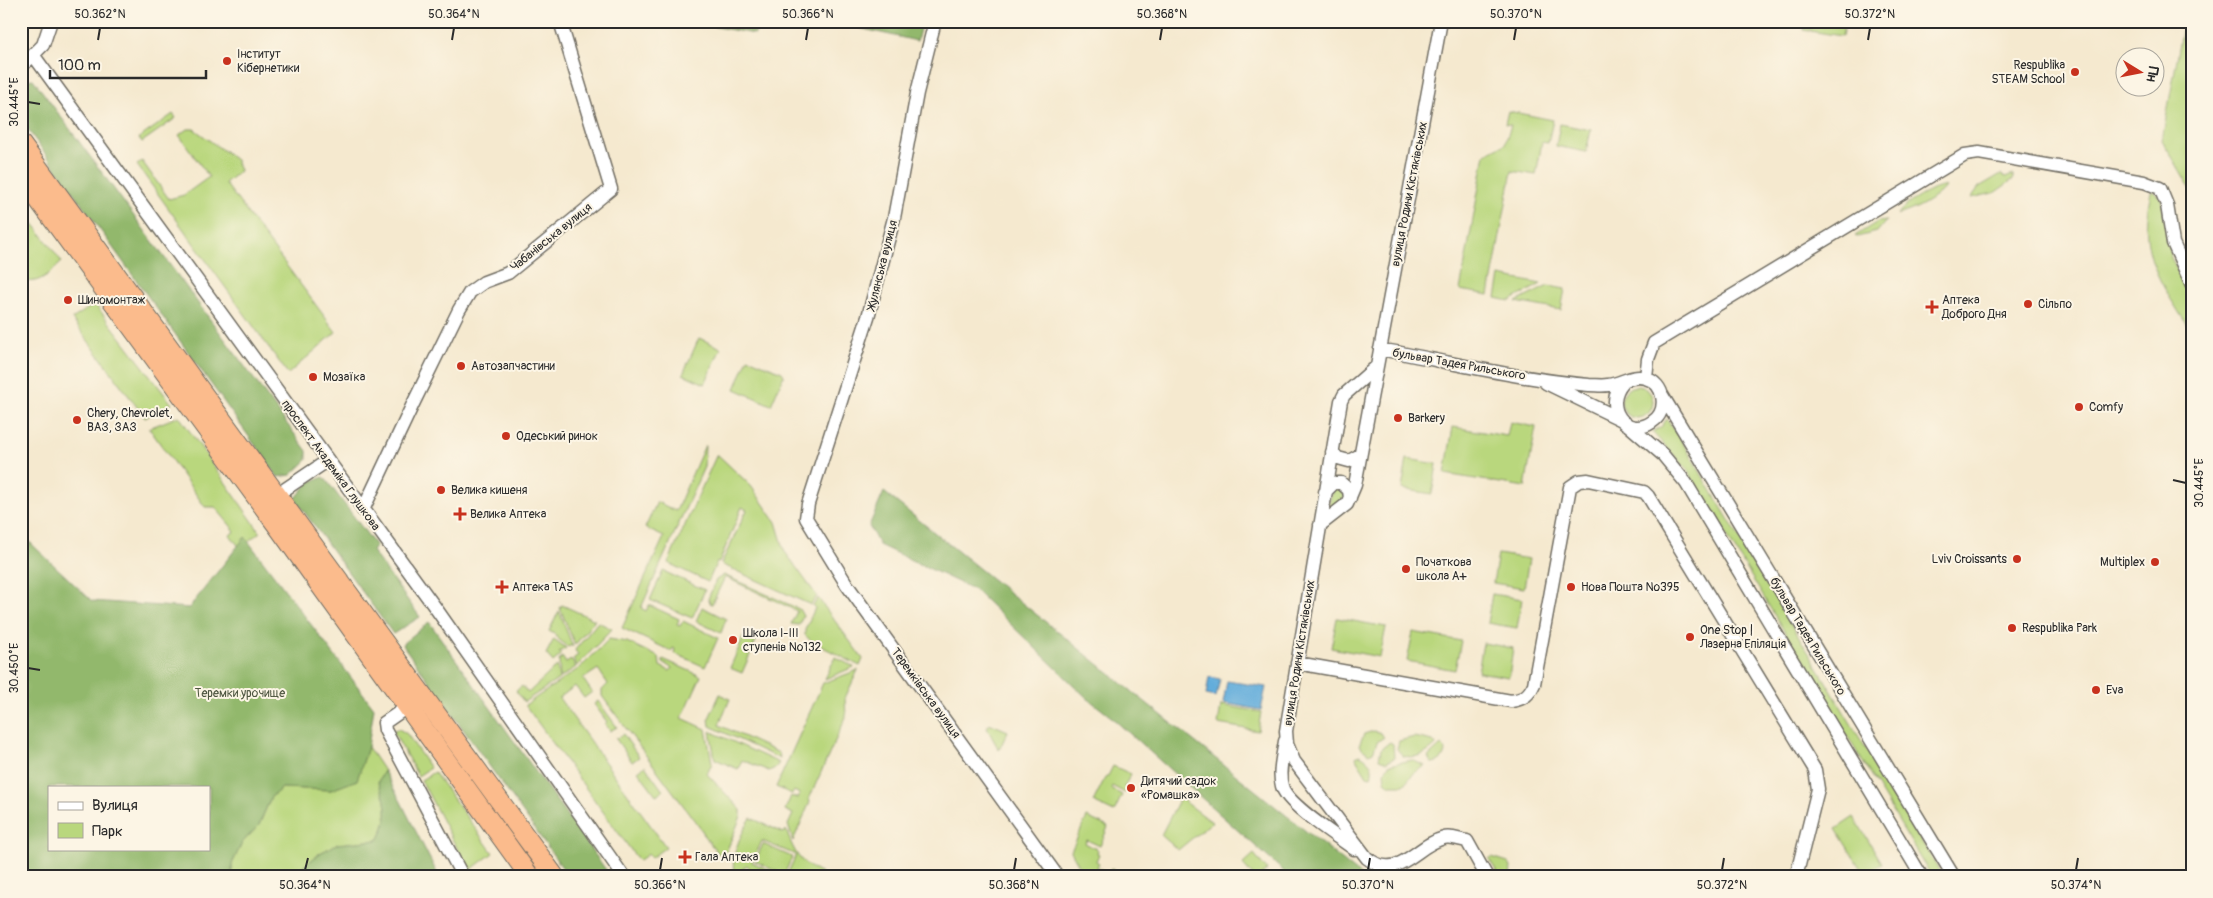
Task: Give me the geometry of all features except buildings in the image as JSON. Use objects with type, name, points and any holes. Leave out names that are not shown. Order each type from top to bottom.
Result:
[{"type":"highway","points":[[21,144],[278,494],[555,877]]},
{"type":"highway","points":[[21,176],[530,877]]},
{"type":"street","points":[[21,67],[43,45],[51,21]]},
{"type":"street","name":"Чабанівська вулиця","points":[[364,510],[438,352],[470,292],[484,282],[508,273],[611,189],[560,21]]},
{"type":"street","name":"Жулянська вулиця","points":[[808,504],[868,317],[894,218],[917,93],[935,21]]},
{"type":"street","name":"вулиця Родини Кістяківських","points":[[1320,525],[1342,510],[1350,498],[1355,484],[1369,400],[1441,21]]},
{"type":"street","name":"проспект Академіка Глушкова","points":[[34,56],[450,627],[624,877]]},
{"type":"street","points":[[1646,378],[1648,359],[1654,343],[1971,153],[1979,152],[2144,182],[2160,188],[2164,193],[2167,205],[2172,244],[2192,285]]},
{"type":"street","name":"бульвар Тадея Рильського","points":[[1380,349],[1537,378],[1609,385],[1623,382]]},
{"type":"street","points":[[1346,393],[1376,367]]},
{"type":"street","points":[[1638,377],[1646,378],[1653,381],[1662,395],[1662,411],[1654,420],[1644,426],[1624,422],[1613,404],[1617,388],[1623,382],[1638,377]]},
{"type":"street","name":"бульвар Тадея Рильського","points":[[1537,378],[1624,422],[1663,455],[1686,482],[1922,877]]},
{"type":"street","points":[[1346,393],[1358,390],[1366,394],[1369,400]]},
{"type":"street","name":"вулиця Родини Кістяківських","points":[[1346,393],[1341,401],[1325,492],[1286,731],[1287,744],[1294,761],[1367,858],[1382,867],[1398,865],[1444,838],[1467,841],[1487,877]]},
{"type":"street","name":"бульвар Тадея Рильського","points":[[1662,395],[1954,877]]},
{"type":"street","points":[[1332,452],[1338,458],[1349,461],[1360,456]]},
{"type":"street","points":[[278,494],[327,460]]},
{"type":"street","points":[[1297,663],[1511,701],[1520,700],[1530,694],[1534,684],[1570,487],[1579,481],[1588,480],[1641,491],[1648,496],[1816,775],[1818,789],[1796,877]]},
{"type":"street","points":[[1325,492],[1334,483],[1341,483],[1349,490],[1350,498]]},
{"type":"street","name":"Теремківська вулиця","points":[[808,504],[806,518],[847,585],[1058,877]]},
{"type":"street","points":[[407,707],[384,723],[385,730],[463,877]]},
{"type":"street","points":[[1286,731],[1280,775],[1282,790],[1295,804],[1367,858]]},
{"type":"green space","points":[[684,21],[760,21],[755,34]]},
{"type":"green space","points":[[828,21],[922,21],[917,41]]},
{"type":"green space","points":[[1804,21],[1845,21],[1842,36],[1803,30]]},
{"type":"green space","points":[[2184,21],[2192,21],[2192,191],[2162,140]]},
{"type":"green space","points":[[33,79],[307,451],[307,460],[291,475],[278,477],[21,120],[21,85],[26,80]]},
{"type":"green space","points":[[1508,111],[1553,120],[1548,143],[1542,142],[1536,175],[1512,171],[1489,295],[1460,290],[1485,154],[1505,144],[1511,125],[1505,124]]},
{"type":"green space","points":[[173,114],[176,118],[142,142],[139,138]]},
{"type":"green space","points":[[1560,124],[1591,130],[1586,152],[1556,146]]},
{"type":"green space","points":[[187,129],[194,129],[236,160],[240,171],[225,183],[336,332],[288,374],[137,165],[142,161],[169,199],[184,195],[209,177],[179,135]]},
{"type":"green space","points":[[2001,174],[2005,178],[2013,175],[2014,179],[1994,193],[1971,198],[1979,187]]},
{"type":"green space","points":[[1946,186],[1924,204],[1897,215],[1920,196]]},
{"type":"green space","points":[[2153,191],[2161,198],[2171,258],[2192,294],[2192,333],[2161,283],[2149,251],[2147,214],[2151,192]]},
{"type":"green space","points":[[21,207],[62,262],[39,280],[21,280]]},
{"type":"green space","points":[[1886,221],[1877,232],[1855,236],[1877,222]]},
{"type":"green space","points":[[1500,276],[1541,284],[1510,301],[1496,298]]},
{"type":"green space","points":[[1548,286],[1565,289],[1561,310],[1516,302]]},
{"type":"green space","points":[[95,304],[172,404],[145,418],[72,319]]},
{"type":"green space","points":[[699,338],[721,348],[705,384],[683,374]]},
{"type":"green space","points":[[748,358],[782,372],[784,375],[771,405],[735,389]]},
{"type":"green space","points":[[1637,386],[1643,387],[1648,391],[1652,396],[1652,408],[1648,413],[1643,417],[1637,418],[1631,417],[1626,413],[1622,408],[1621,402],[1622,396],[1626,391],[1631,387]]},
{"type":"green space","points":[[179,416],[260,532],[240,548],[230,535],[235,531],[215,507],[205,507],[149,428]]},
{"type":"green space","points":[[1667,419],[1943,877],[1932,877],[1686,468],[1652,432],[1661,427]]},
{"type":"green space","points":[[1510,422],[1536,427],[1525,487],[1445,474],[1453,427],[1507,436]]},
{"type":"green space","points":[[705,445],[704,467],[641,608],[646,611],[649,605],[679,619],[677,625],[680,626],[683,621],[718,638],[705,667],[674,653],[675,649],[673,648],[671,651],[622,628],[664,537],[645,528],[657,502],[676,511]]},
{"type":"green space","points":[[717,454],[751,486],[776,522],[785,552],[817,596],[811,605],[721,564],[747,510],[742,507],[719,563],[717,562],[708,582],[668,563]]},
{"type":"green space","points":[[1407,459],[1437,464],[1432,494],[1402,489]]},
{"type":"green space","points":[[324,477],[376,546],[372,551],[420,617],[393,634],[295,499],[309,482]]},
{"type":"green space","points":[[1340,486],[1346,498],[1327,516],[1332,490]]},
{"type":"green space","points":[[884,492],[1363,877],[1290,877],[1110,716],[1087,698],[975,590],[879,545],[869,526]]},
{"type":"green space","name":"Теремки урочище","points":[[21,534],[92,601],[189,608],[245,537],[374,708],[368,747],[357,780],[331,790],[282,788],[271,797],[259,825],[242,843],[232,864],[232,877],[21,877]]},
{"type":"green space","points":[[1498,554],[1529,559],[1524,588],[1493,583]]},
{"type":"green space","points":[[663,571],[705,590],[692,618],[650,600]]},
{"type":"green space","points":[[724,575],[799,609],[803,616],[799,625],[791,624],[797,611],[725,577],[711,604],[708,599],[716,580]]},
{"type":"green space","points":[[1492,594],[1522,599],[1517,628],[1487,623]]},
{"type":"green space","points":[[818,598],[863,659],[860,666],[811,641],[805,635],[805,630],[815,608],[813,606]]},
{"type":"green space","points":[[562,605],[595,620],[575,645],[560,608]]},
{"type":"green space","points":[[702,607],[726,619],[721,633],[696,621]]},
{"type":"green space","points":[[559,611],[573,647],[571,645],[568,647],[549,631]]},
{"type":"green space","points":[[1337,618],[1386,627],[1380,657],[1331,648]]},
{"type":"green space","points":[[429,622],[611,877],[569,877],[402,644]]},
{"type":"green space","points":[[598,622],[612,629],[577,666],[573,659],[578,655],[575,650]]},
{"type":"green space","points":[[746,631],[758,636],[742,673],[730,668]]},
{"type":"green space","points":[[1413,632],[1461,641],[1455,670],[1407,661]]},
{"type":"green space","points":[[554,639],[566,648],[559,652],[561,655],[553,662],[546,654]]},
{"type":"green space","points":[[609,639],[627,642],[659,657],[660,666],[670,671],[672,668],[663,663],[663,659],[701,676],[682,718],[706,729],[712,763],[707,774],[741,810],[741,816],[725,855],[719,854],[704,836],[703,832],[602,696],[602,690],[608,684],[598,669],[583,679],[592,692],[584,698],[575,686],[559,698],[666,847],[651,858],[648,854],[639,861],[525,705],[581,667]]},
{"type":"green space","points":[[1483,643],[1513,648],[1509,677],[1478,672]]},
{"type":"green space","points":[[562,657],[566,663],[571,660],[576,667],[560,678],[559,661]]},
{"type":"green space","points":[[835,657],[854,667],[825,679]]},
{"type":"green space","points":[[557,666],[559,679],[524,702],[516,691],[522,686],[528,693]]},
{"type":"green space","points":[[858,670],[845,698],[846,717],[809,799],[810,802],[793,841],[788,825],[793,814],[785,810],[791,796],[798,799],[800,794],[794,791],[792,794],[776,787],[823,683]]},
{"type":"green space","points":[[720,694],[730,699],[719,725],[779,753],[780,759],[710,726],[709,718]]},
{"type":"green space","points":[[598,701],[617,727],[610,731],[605,724],[607,722],[594,704]]},
{"type":"green space","points":[[1221,705],[1261,712],[1258,731],[1218,724]]},
{"type":"green space","points":[[989,723],[1008,731],[999,750],[987,728]]},
{"type":"green space","points":[[399,729],[407,734],[430,768],[418,776],[394,733],[394,730]]},
{"type":"green space","points":[[710,731],[779,763],[769,771],[742,760],[738,769],[715,759]]},
{"type":"green space","points":[[1374,731],[1379,732],[1384,737],[1377,742],[1373,752],[1369,754],[1359,745],[1364,734]]},
{"type":"green space","points":[[623,734],[639,757],[632,762],[616,739]]},
{"type":"green space","points":[[1414,737],[1433,741],[1436,745],[1421,755],[1403,756],[1397,749],[1399,741]]},
{"type":"green space","points":[[1390,742],[1393,744],[1394,758],[1387,762],[1379,759],[1381,749]]},
{"type":"green space","points":[[1441,745],[1445,749],[1443,757],[1437,762],[1431,763],[1428,757]]},
{"type":"green space","points":[[368,747],[384,771],[378,782],[386,804],[386,818],[378,840],[337,844],[320,853],[291,877],[232,877],[232,864],[242,843],[259,825],[271,797],[282,788],[331,790],[357,780]]},
{"type":"green space","points":[[1359,755],[1370,763],[1371,777],[1367,776],[1357,760],[1356,757]]},
{"type":"green space","points":[[1412,760],[1425,766],[1414,773],[1404,785],[1390,785],[1385,781],[1384,772],[1389,765]]},
{"type":"green space","points":[[645,766],[663,791],[656,795],[638,771]]},
{"type":"green space","points":[[1113,766],[1131,774],[1124,787],[1127,789],[1125,793],[1112,786],[1111,789],[1122,795],[1114,812],[1093,802]]},
{"type":"green space","points":[[384,771],[437,873],[433,877],[291,877],[320,853],[337,844],[378,840],[386,818],[386,804],[378,782]]},
{"type":"green space","points":[[434,772],[493,853],[469,871],[421,780]]},
{"type":"green space","points":[[1180,798],[1212,822],[1178,850],[1161,835]]},
{"type":"green space","points":[[1087,817],[1108,827],[1100,846],[1087,840],[1085,843],[1098,850],[1097,853],[1099,854],[1096,861],[1099,863],[1097,867],[1109,873],[1111,869],[1115,871],[1113,877],[1085,877],[1071,851]]},
{"type":"green space","points":[[1854,817],[1882,863],[1864,874],[1836,829]]},
{"type":"green space","points":[[751,818],[784,833],[786,830],[800,858],[810,867],[826,876],[786,877],[796,855],[762,841],[752,862],[783,877],[757,877],[747,865],[737,874],[739,877],[735,877],[734,862],[737,846]]},
{"type":"green space","points":[[763,844],[792,857],[784,875],[755,861]]},
{"type":"green space","points":[[1254,854],[1267,870],[1259,877],[1254,877],[1243,864]]},
{"type":"green space","points":[[1492,857],[1508,862],[1511,867],[1510,877],[1500,877],[1489,859]]},
{"type":"water","points":[[1209,677],[1220,679],[1216,697],[1206,695]]},
{"type":"water","points":[[1227,681],[1266,687],[1261,710],[1223,703]]},
{"type":"place","name":"Інститут Кібернетики","points":[[227,61]]},
{"type":"place","name":"Respublika STEAM School","points":[[2075,72]]},
{"type":"place","name":"Шиномонтаж","points":[[68,300]]},
{"type":"place","name":"Сільпо","points":[[2028,304]]},
{"type":"place","name":"Аптека Доброго Дня","points":[[1932,307]]},
{"type":"place","name":"Автозапчастини","points":[[461,366]]},
{"type":"place","name":"Мозаїка","points":[[313,377]]},
{"type":"place","name":"Comfy","points":[[2079,407]]},
{"type":"place","name":"Barkery","points":[[1398,418]]},
{"type":"place","name":"Chery, Chevrolet, ВАЗ, ЗАЗ","points":[[77,420]]},
{"type":"place","name":"Одеський ринок","points":[[506,436]]},
{"type":"place","name":"Велика кишеня","points":[[441,490]]},
{"type":"place","name":"Велика Аптека","points":[[460,514]]},
{"type":"place","name":"Lviv Croissants","points":[[2017,559]]},
{"type":"place","name":"Multiplex","points":[[2155,562]]},
{"type":"place","name":"Початкова школа А+","points":[[1406,569]]},
{"type":"place","name":"Аптека TAS","points":[[502,587]]},
{"type":"place","name":"Нова Пошта №395","points":[[1571,587]]},
{"type":"place","name":"Respublika Park","points":[[2012,628]]},
{"type":"place","name":"One Stop | Лазерна Епіляція","points":[[1690,637]]},
{"type":"place","name":"Школа І-ІІІ ступенів №132","points":[[733,640]]},
{"type":"place","name":"Eva","points":[[2096,690]]},
{"type":"place","name":"Дитячий садок «Ромашка»","points":[[1131,788]]},
{"type":"place","name":"Гала Аптека","points":[[685,857]]}]
